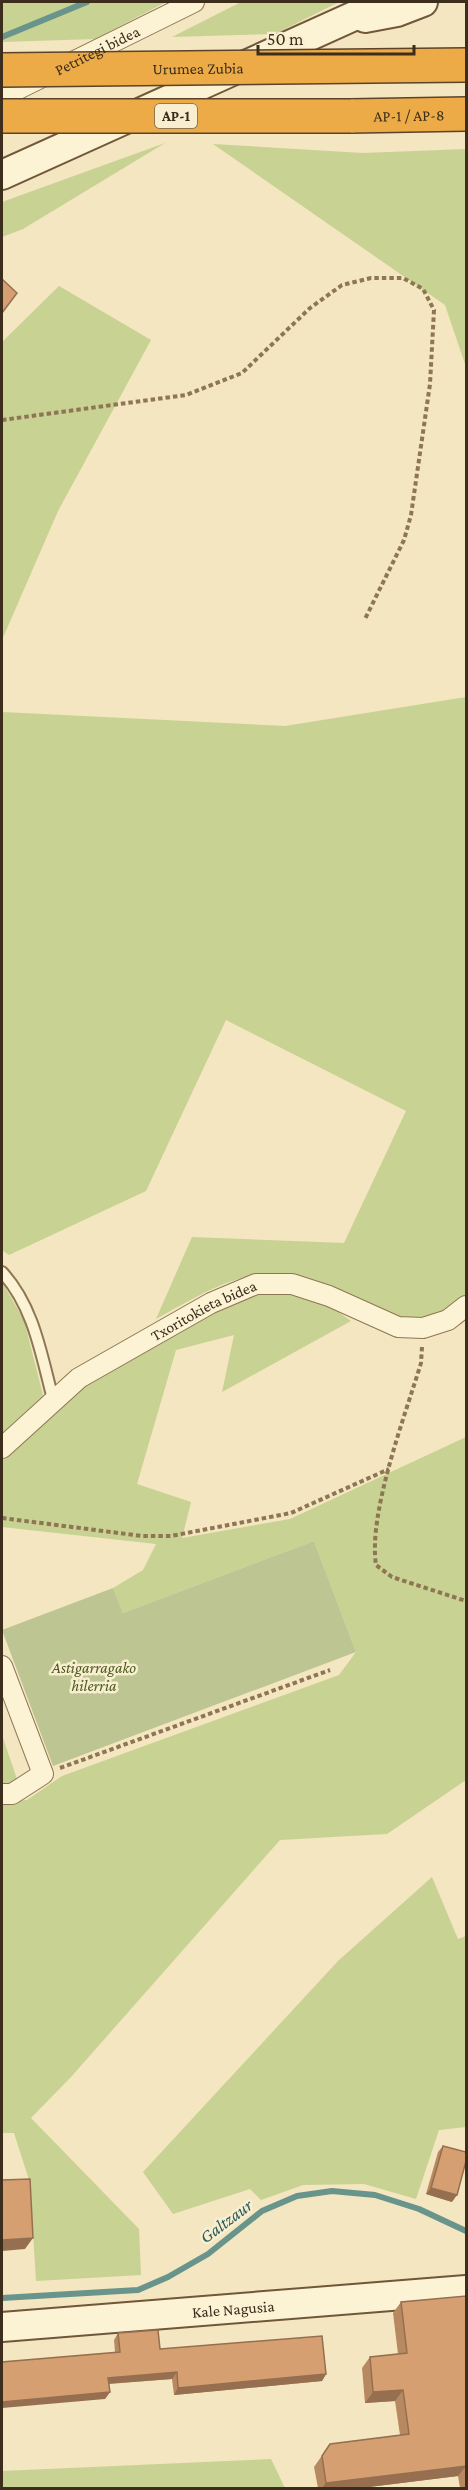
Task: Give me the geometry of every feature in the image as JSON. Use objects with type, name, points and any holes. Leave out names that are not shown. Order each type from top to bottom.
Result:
[{"type":"highway","name":"Urumea Zubia","points":[[2,70],[466,64]]},
{"type":"highway","name":"AP-1 / AP-8","points":[[2,116],[466,114]]},
{"type":"main road","points":[[2,175],[385,2]]},
{"type":"main road","points":[[337,24],[397,12],[423,2]]},
{"type":"main road","name":"Kale Nagusia","points":[[2,2327],[466,2290]]},
{"type":"street","name":"Petritegi bidea","points":[[2,97],[194,2]]},
{"type":"street","name":"Txoritokieta bidea","points":[[2,1448],[53,1399],[79,1378],[191,1314],[256,1284],[292,1284],[329,1296],[398,1327],[423,1328],[448,1320],[466,1306]]},
{"type":"street","points":[[2,1666],[43,1774],[12,1794],[2,1794]]},
{"type":"lane","points":[[2,1272],[18,1289],[34,1324],[53,1399]]},
{"type":"path","points":[[2,420],[186,395],[242,373],[310,308],[342,285],[371,278],[402,278],[423,289],[434,310],[430,384],[411,515],[404,540],[365,619]]},
{"type":"path","points":[[423,1328],[421,1363],[389,1469],[373,1546],[376,1565],[392,1577],[466,1601]]},
{"type":"path","points":[[2,1518],[142,1536],[171,1536],[291,1513],[389,1469]]},
{"type":"path","points":[[43,1774],[330,1670]]},
{"type":"green space","points":[[2,2],[166,2],[95,39],[2,42]]},
{"type":"green space","points":[[241,2],[339,2],[275,34],[172,37]]},
{"type":"green space","points":[[165,143],[23,229],[2,237],[2,202]]},
{"type":"green space","points":[[213,144],[363,153],[466,149],[466,367],[445,305]]},
{"type":"green space","points":[[59,286],[151,340],[58,511],[2,640],[2,342]]},
{"type":"green space","points":[[466,697],[466,1294],[436,1316],[424,1320],[411,1320],[395,1317],[299,1277],[266,1274],[249,1276],[216,1287],[156,1319],[192,1237],[344,1243],[406,1111],[226,1020],[146,1191],[9,1255],[2,1250],[2,712],[285,726]]},
{"type":"green space","points":[[2,1282],[24,1320],[44,1399],[2,1437]]},
{"type":"green space","points":[[291,1290],[329,1305],[351,1321],[222,1392],[234,1335],[176,1350],[137,1484],[191,1502],[182,1538],[290,1519],[466,1437],[466,1780],[387,1834],[280,1840],[71,2077],[31,2118],[139,2229],[141,2275],[36,2281],[30,2183],[14,2133],[2,2133],[2,1801],[27,1800],[62,1776],[339,1675],[356,1652],[314,1541],[123,1613],[113,1588],[143,1570],[156,1544],[2,1527],[2,1458],[84,1382],[210,1309],[258,1291]]},
{"type":"green space","name":"Astigarragako hilerria","points":[[314,1541],[356,1652],[53,1766],[2,1630],[113,1588],[123,1613]]},
{"type":"green space","points":[[2,1735],[18,1782],[2,1787]]},
{"type":"green space","points":[[432,1877],[458,1939],[466,1936],[466,2127],[439,2130],[416,2199],[364,2184],[303,2185],[261,2200],[250,2189],[173,2214],[143,2172],[338,1961]]},
{"type":"green space","points":[[271,2459],[285,2488],[2,2488],[2,2471]]},
{"type":"building","points":[[2,279],[17,293],[2,313]]},
{"type":"building","points":[[443,2146],[466,2152],[466,2161],[457,2195],[431,2188]]},
{"type":"building","points":[[30,2179],[33,2238],[2,2240],[2,2180]]},
{"type":"building","points":[[466,2296],[466,2466],[326,2483],[322,2456],[330,2444],[409,2434],[403,2390],[373,2392],[370,2357],[407,2353],[401,2302]]},
{"type":"building","points":[[158,2330],[160,2349],[322,2336],[326,2374],[178,2388],[177,2372],[108,2378],[110,2392],[2,2402],[2,2362],[120,2352],[118,2333]]},
{"type":"waterway","points":[[2,37],[87,2]]},
{"type":"waterway","name":"Galtzaur","points":[[2,2298],[138,2290],[168,2277],[208,2254],[262,2211],[297,2196],[332,2191],[375,2195],[419,2209],[466,2231]]}]
